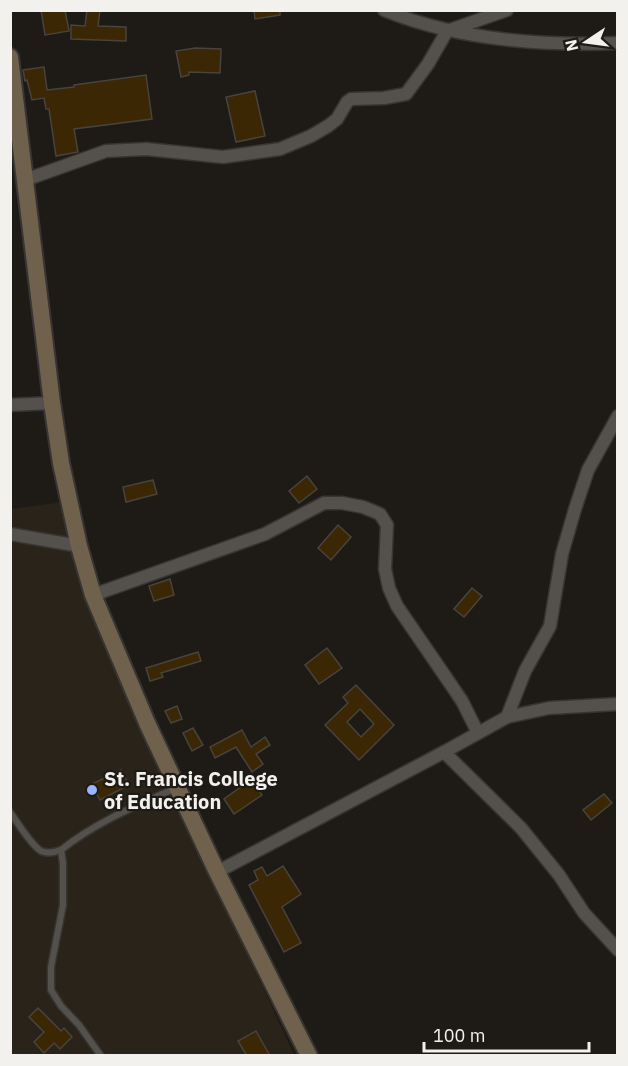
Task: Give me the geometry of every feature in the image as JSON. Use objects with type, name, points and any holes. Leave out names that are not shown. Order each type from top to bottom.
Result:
[{"type":"main road","points":[[10,57],[61,463],[93,595],[147,723],[217,872],[309,1056]]},
{"type":"street","points":[[384,10],[417,24],[447,31],[553,44],[618,43]]},
{"type":"street","points":[[26,180],[106,151],[146,149],[223,157],[279,149],[328,126],[337,119],[351,99],[384,98],[406,94],[428,64],[447,31],[507,10]]},
{"type":"street","points":[[10,405],[52,403]]},
{"type":"street","points":[[507,717],[525,671],[550,626],[562,554],[588,470],[618,416]]},
{"type":"street","points":[[93,595],[255,538],[324,503],[342,503],[363,507],[380,514],[387,525],[386,569],[389,588],[397,606],[456,693],[478,733]]},
{"type":"street","points":[[10,534],[80,546]]},
{"type":"street","points":[[217,872],[507,717],[549,708],[618,704]]},
{"type":"street","points":[[444,752],[521,828],[559,875],[584,913],[618,950]]},
{"type":"lane","points":[[10,812],[31,841],[41,851],[50,853],[61,850],[114,815],[178,788]]},
{"type":"lane","points":[[61,850],[63,905],[51,967],[51,990],[101,1056]]},
{"type":"shaded area","name":"St. Francis College of Education","points":[[64,502],[208,868],[294,1055],[11,1055],[10,509]]},
{"type":"building","points":[[41,10],[65,10],[69,31],[45,35]]},
{"type":"building","points":[[87,10],[100,10],[98,26],[126,27],[126,41],[71,39],[71,25],[85,26]]},
{"type":"building","points":[[254,10],[280,10],[280,15],[255,19]]},
{"type":"building","points":[[195,48],[221,49],[220,73],[189,72],[189,75],[181,77],[176,51]]},
{"type":"building","points":[[44,67],[47,90],[146,75],[152,119],[74,129],[78,152],[56,156],[49,109],[46,109],[44,98],[32,100],[23,70]]},
{"type":"building","points":[[255,91],[265,136],[236,142],[226,97]]},
{"type":"building","points":[[307,476],[317,489],[299,503],[289,491]]},
{"type":"building","points":[[153,480],[157,494],[126,502],[123,487]]},
{"type":"building","points":[[338,525],[351,537],[331,560],[318,548]]},
{"type":"building","points":[[170,579],[174,595],[154,601],[149,586]]},
{"type":"building","points":[[472,588],[482,596],[464,617],[454,609]]},
{"type":"building","points":[[327,648],[342,668],[319,684],[305,665]]},
{"type":"building","points":[[198,652],[201,661],[161,673],[163,677],[150,681],[146,668]]},
{"type":"building","points":[[356,685],[394,725],[359,760],[325,725],[348,703],[343,697]],"holes":[[[360,709],[374,724],[361,737],[347,722]]]},
{"type":"building","points":[[177,706],[182,719],[171,723],[165,711]]},
{"type":"building","points":[[193,728],[203,745],[192,751],[183,733]]},
{"type":"building","points":[[242,730],[251,747],[265,737],[270,745],[256,754],[263,764],[252,772],[236,747],[215,758],[210,747]]},
{"type":"building","points":[[121,770],[129,785],[100,800],[92,784]]},
{"type":"building","points":[[252,779],[262,795],[234,814],[224,799]]},
{"type":"building","points":[[604,794],[612,803],[591,820],[583,810]]},
{"type":"building","points":[[283,866],[301,894],[282,907],[301,943],[284,952],[249,885],[258,880],[254,871],[262,867],[267,876]]},
{"type":"building","points":[[38,1008],[61,1031],[64,1028],[72,1037],[60,1049],[54,1043],[44,1053],[34,1042],[44,1032],[29,1017]]},
{"type":"building","points":[[256,1031],[270,1056],[247,1056],[238,1041]]},
{"type":"place","name":"St. Francis College of Education","points":[[92,790]]}]
